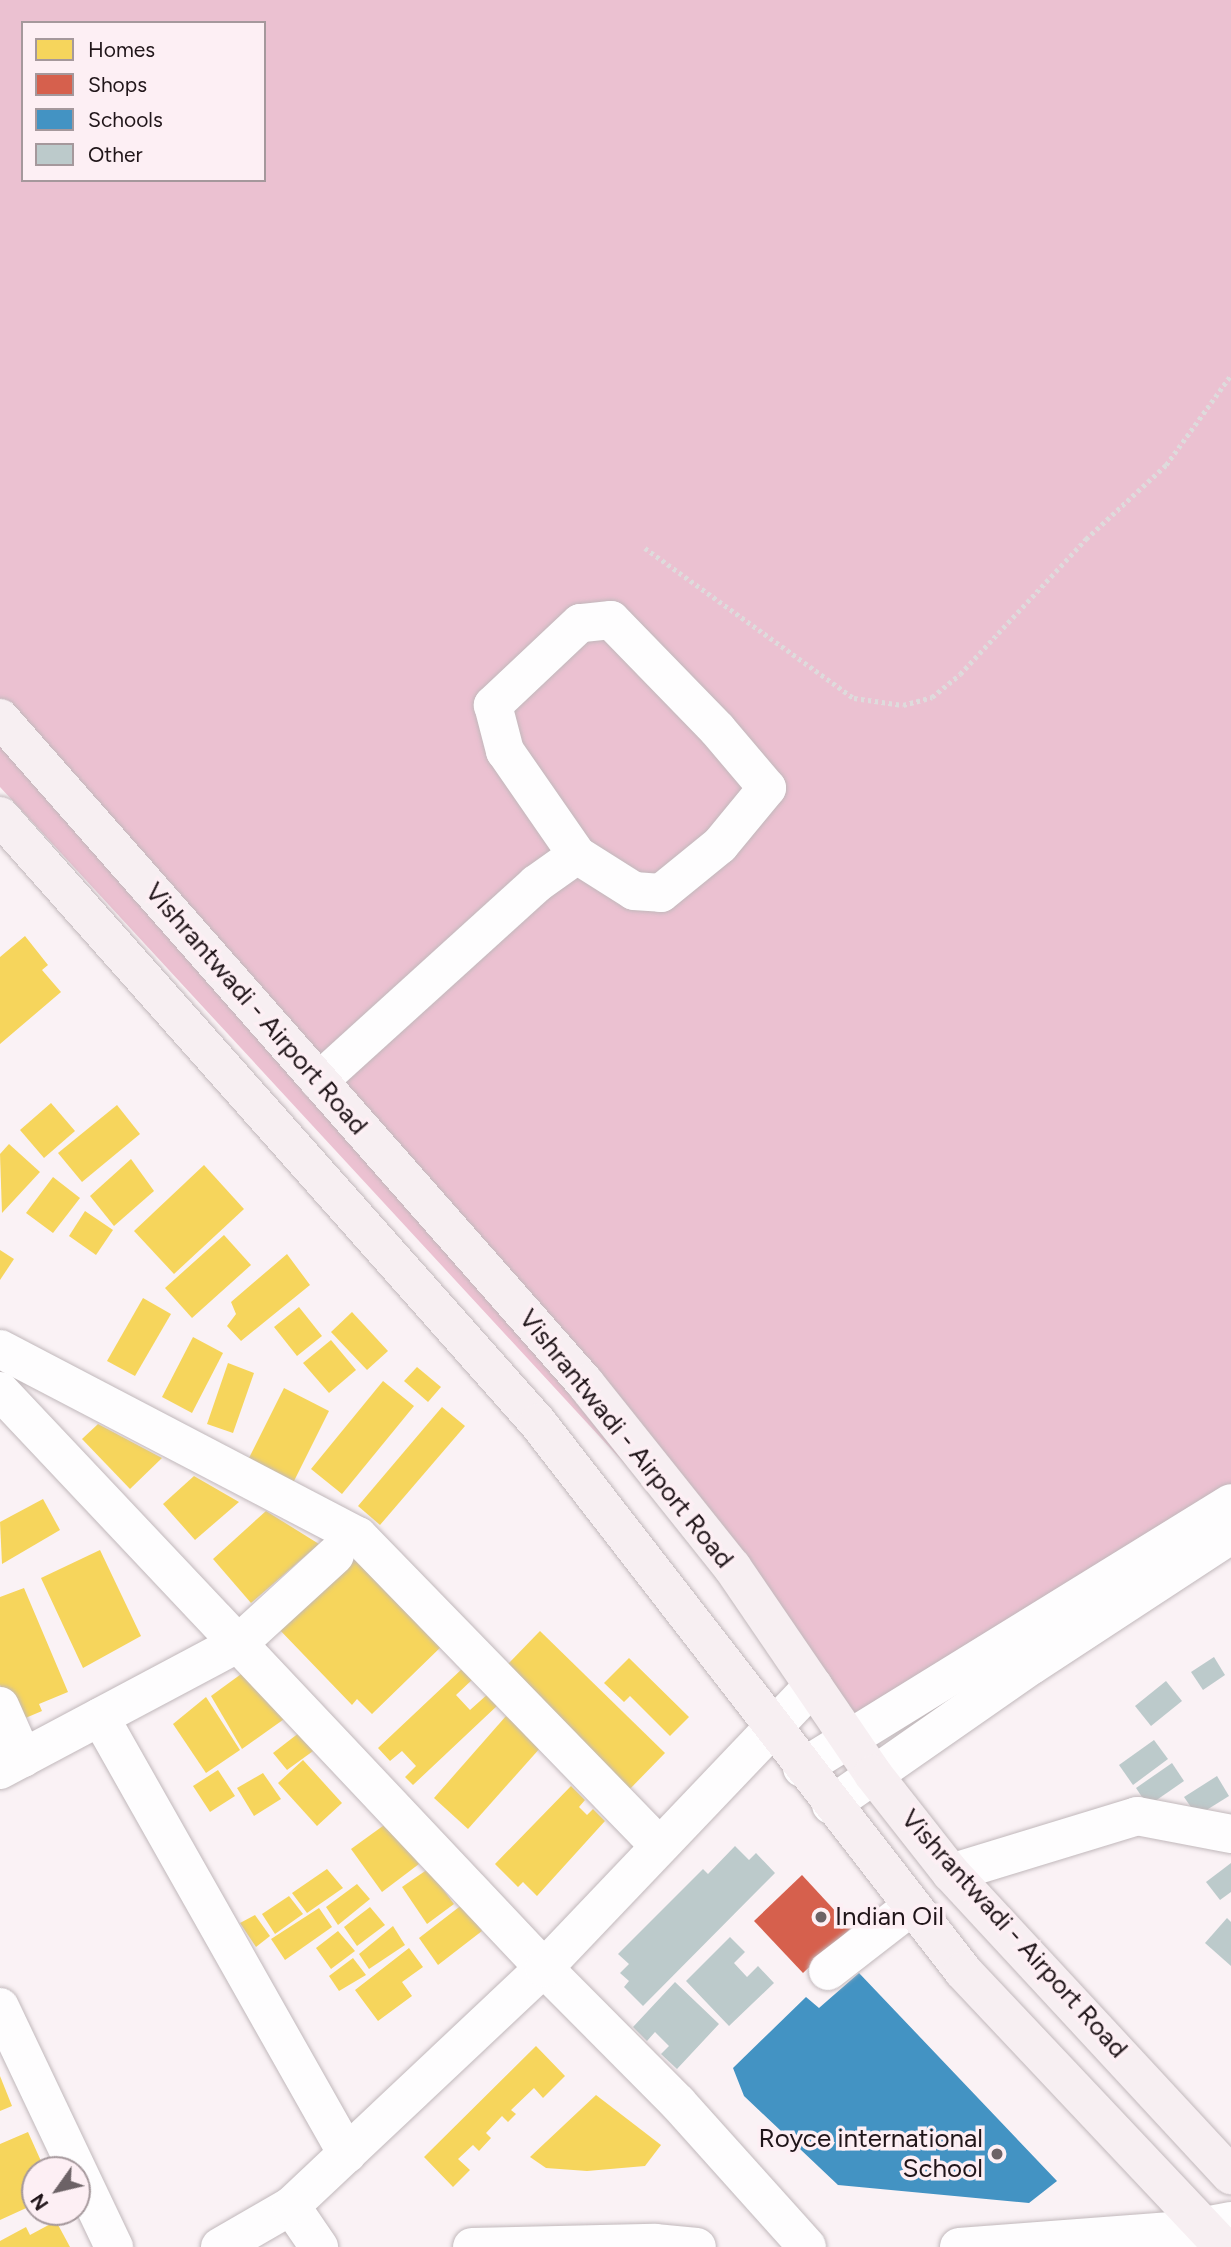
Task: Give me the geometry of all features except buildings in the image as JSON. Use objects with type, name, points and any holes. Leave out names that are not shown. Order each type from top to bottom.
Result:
[{"type":"main road","name":"Vishrantwadi - Airport Road","points":[[0,718],[585,1383],[732,1567],[873,1774],[951,1872],[1231,2175]]},
{"type":"main road","name":"Vishrantwadi - Airport Road","points":[[0,816],[538,1423],[681,1603],[802,1768],[963,1972],[1205,2234]]},
{"type":"street","points":[[611,620],[717,729],[767,788],[720,845],[661,893],[634,891],[577,855],[505,751],[493,705],[580,623],[611,620]]},
{"type":"street","points":[[319,1081],[536,884],[577,855]]},
{"type":"street","points":[[10,1364],[358,1536],[659,1846]]},
{"type":"street","points":[[0,1391],[544,1968],[678,2103],[807,2247]]},
{"type":"street","points":[[802,1768],[848,1737],[1231,1503]]},
{"type":"street","points":[[831,1805],[873,1774],[1231,1535]]},
{"type":"street","points":[[0,1706],[12,1764],[239,1643],[335,1555]]},
{"type":"street","points":[[220,2247],[292,2206],[544,1968],[771,1726],[813,1686]]},
{"type":"street","points":[[100,1717],[347,2154]]},
{"type":"street","points":[[951,1872],[1137,1816],[1231,1834]]},
{"type":"street","points":[[828,1970],[912,1906]]},
{"type":"street","points":[[0,2007],[114,2247]]},
{"type":"street","points":[[292,2206],[319,2247]]},
{"type":"street","points":[[959,2247],[1205,2234]]},
{"type":"street","points":[[472,2247],[697,2247]]},
{"type":"path","points":[[645,548],[855,698],[903,705],[932,697],[960,674],[1086,539],[1166,465],[1231,375]]},
{"type":"shaded area","points":[[0,0],[1231,0],[1231,1500],[864,1723],[0,787]]},
{"type":"place","name":"Indian Oil","points":[[821,1917]]},
{"type":"place","name":"Royce international School","points":[[997,2154]]}]
